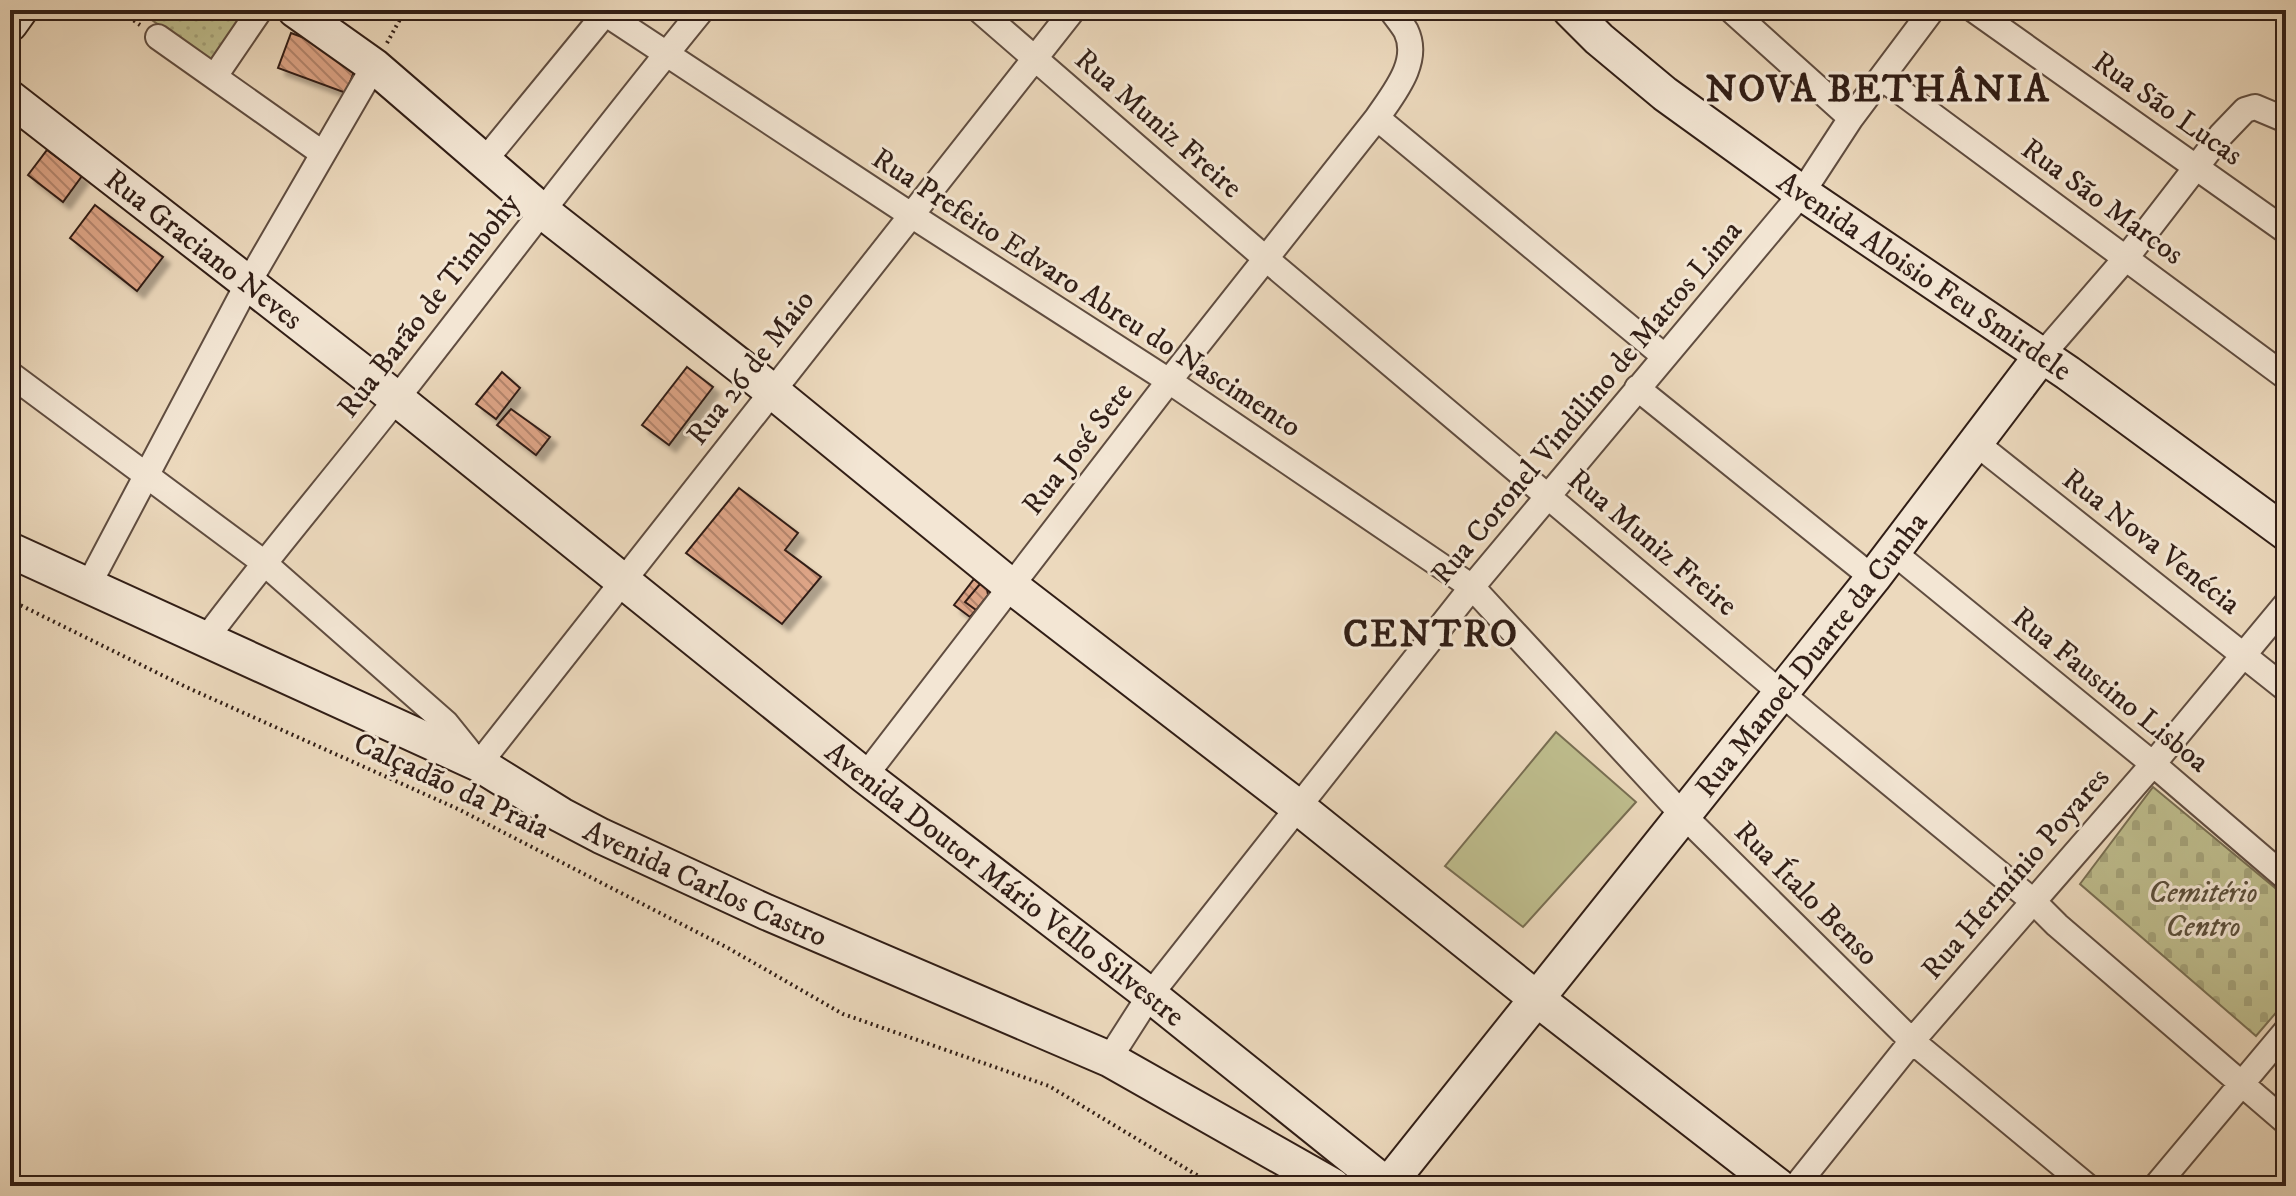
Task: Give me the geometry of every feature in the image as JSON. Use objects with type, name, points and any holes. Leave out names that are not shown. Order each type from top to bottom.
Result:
[{"type":"street","points":[[10,24],[20,10]]},
{"type":"street","points":[[215,76],[260,10]]},
{"type":"street","points":[[295,10],[374,66],[542,211],[772,391],[1011,586],[1298,807],[1537,999],[1778,1186]]},
{"type":"street","name":"Rua Barão de Timbohy","points":[[205,640],[263,562],[397,399],[702,10]]},
{"type":"street","name":"Rua Muniz Freire","points":[[979,10],[1265,258],[2033,901],[2286,1122]]},
{"type":"street","name":"Rua 26 de Maio","points":[[479,764],[1073,10]]},
{"type":"street","name":"Rua José Sete","points":[[865,776],[1169,381],[1377,118],[1399,85],[1410,47],[1406,31],[1391,10]]},
{"type":"street","name":"Avenida Aloisio Feu Smirdele","points":[[1570,10],[1599,39],[1665,94],[1802,193],[2042,355],[2286,533]]},
{"type":"street","points":[[1731,10],[1851,118]]},
{"type":"street","name":"Rua Coronel Vindilino de Mattos Lima","points":[[1109,1059],[1150,995],[1472,587],[1802,193],[1851,118],[1932,10]]},
{"type":"street","name":"Rua São Lucas","points":[[1974,10],[2286,231]]},
{"type":"street","points":[[485,160],[604,11]]},
{"type":"street","name":"Rua Prefeito Edvaro Abreu do Nascimento","points":[[604,11],[911,215],[1169,381],[1472,587]]},
{"type":"street","points":[[158,37],[322,153]]},
{"type":"street","points":[[88,586],[247,285],[374,66]]},
{"type":"street","name":"Rua São Marcos","points":[[1882,78],[2286,377]]},
{"type":"street","name":"Rua Graciano Neves","points":[[10,98],[397,399],[624,581]]},
{"type":"street","name":"Rua Manoel Duarte da Cunha","points":[[1388,1186],[1883,565],[2042,355],[2126,258],[2235,120],[2245,110],[2255,107],[2286,120]]},
{"type":"street","points":[[1377,118],[1664,356]]},
{"type":"street","name":"Avenida Carlos Castro","points":[[10,374],[263,562],[446,723],[479,764],[561,815],[766,912],[1109,1059],[1333,1186]]},
{"type":"street","name":"Rua Faustino Lisboa","points":[[1637,388],[2153,764],[2286,878]]},
{"type":"street","name":"Rua Nova Venécia","points":[[1977,444],[2286,689]]},
{"type":"street","points":[[10,550],[479,764]]},
{"type":"street","name":"Avenida Doutor Mário Vello Silvestre","points":[[624,581],[865,776],[1150,995],[1388,1186]]},
{"type":"street","name":"Rua Ítalo Benso","points":[[1472,587],[1682,814],[1912,1041],[2087,1186]]},
{"type":"street","name":"Rua Hermínio Poyares","points":[[1796,1186],[1912,1041],[2153,764],[2286,604]]},
{"type":"street","points":[[2156,1186],[2286,1031]]},
{"type":"path","points":[[374,66],[405,10]]},
{"type":"path","name":"Calçadão da Praia","points":[[10,600],[186,687],[458,809],[728,948],[843,1014],[1049,1086],[1215,1186]]},
{"type":"green space","points":[[137,10],[245,10],[211,60]]},
{"type":"green space","points":[[1556,732],[1636,802],[1523,927],[1445,866]]},
{"type":"green space","name":"Cemitério Centro","points":[[2153,787],[2286,897],[2286,1001],[2256,1036],[2080,884]]},
{"type":"building","points":[[291,33],[359,58],[346,93],[278,68]]},
{"type":"building","points":[[47,150],[82,176],[63,202],[28,175]]},
{"type":"building","points":[[95,205],[163,257],[137,291],[70,238]]},
{"type":"building","points":[[687,367],[713,387],[669,445],[642,425]]},
{"type":"building","points":[[502,372],[520,388],[496,419],[476,404]]},
{"type":"building","points":[[511,409],[550,437],[536,455],[497,425]]},
{"type":"building","points":[[739,488],[798,533],[785,550],[821,577],[782,624],[686,553]]},
{"type":"building","points":[[974,579],[980,584],[965,602],[976,610],[970,617],[954,605]]},
{"type":"building","points":[[980,584],[987,588],[988,595],[976,610],[965,602]]},
{"type":"district","name":"NOVA BETHÂNIA","points":[[1878,88]]},
{"type":"district","name":"CENTRO","points":[[1431,633]]}]
